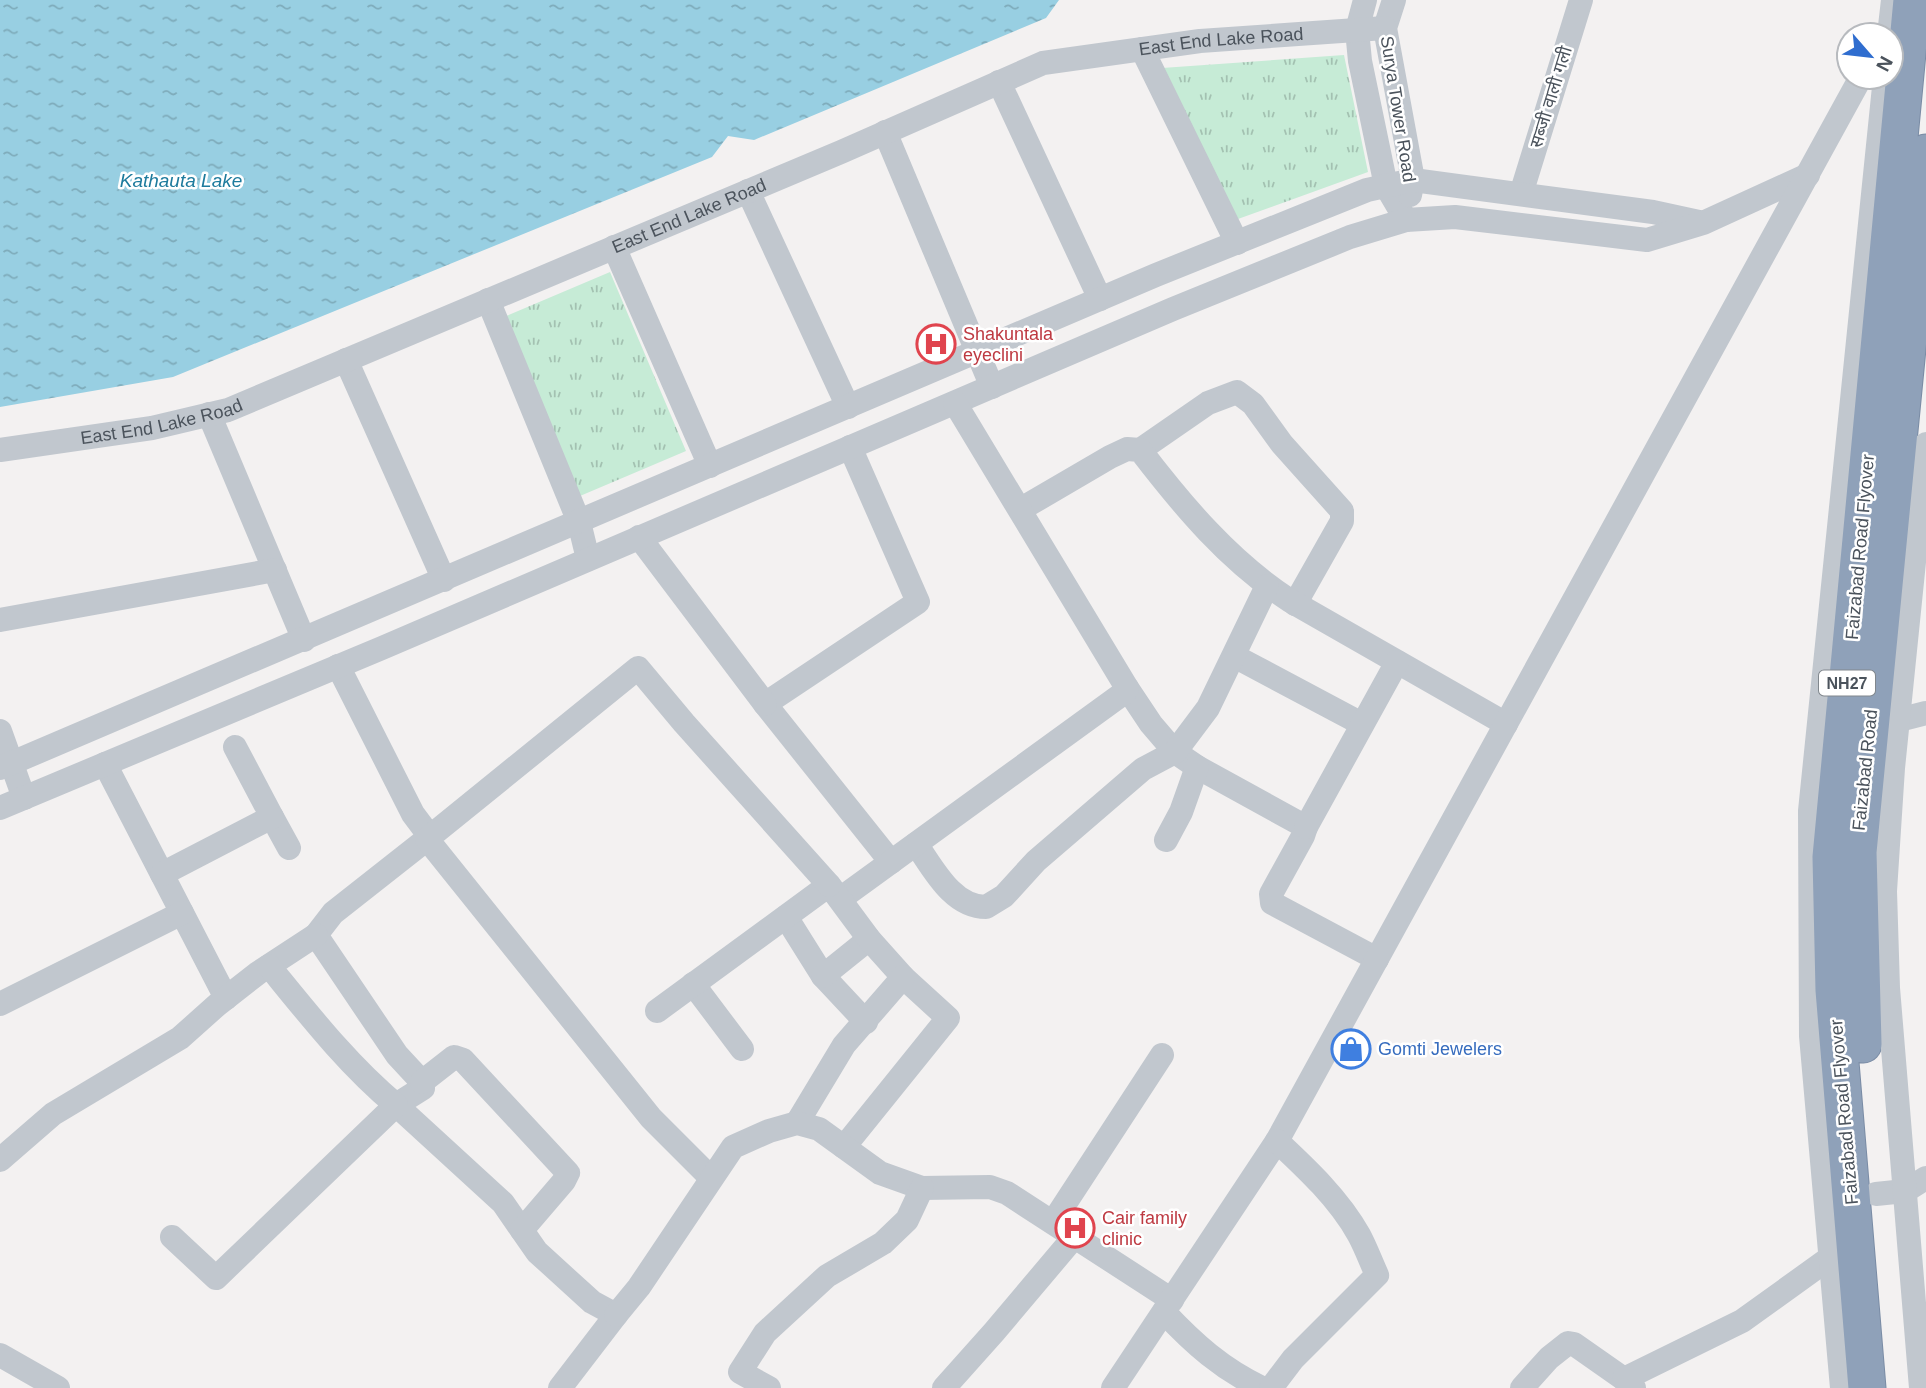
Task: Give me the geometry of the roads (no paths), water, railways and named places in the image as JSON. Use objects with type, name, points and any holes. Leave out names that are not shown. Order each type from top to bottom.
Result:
[{"type":"highway","name":"Faizabad Road Flyover","points":[[1867,1383],[1834,990],[1831,857],[1912,0]]},
{"type":"highway","name":"Faizabad Road","points":[[1867,1383],[1891,1193],[1861,1030],[1857,852],[1884,724],[1926,153]]},
{"type":"street","points":[[1365,0],[1357,30],[1360,61],[1386,186],[1406,220]]},
{"type":"street","name":"Surya Tower Road","points":[[1394,0],[1385,28],[1413,180],[1406,220]]},
{"type":"street","name":"सब्जी वाली गली","points":[[1521,194],[1581,0]]},
{"type":"street","points":[[1891,21],[1893,0]]},
{"type":"street","name":"East End Lake Road","points":[[0,450],[152,428],[228,410],[748,191],[1043,62],[1200,41],[1385,28]]},
{"type":"street","points":[[1142,49],[1237,243]]},
{"type":"street","points":[[999,82],[1100,299]]},
{"type":"street","points":[[1113,1388],[1277,1141],[1853,91]]},
{"type":"street","points":[[1867,1383],[1831,1257],[1811,1036],[1810,811],[1884,91]]},
{"type":"street","points":[[885,132],[992,387]]},
{"type":"street","points":[[0,808],[1337,242],[1406,220],[1455,217],[1647,240],[1703,223],[1808,175]]},
{"type":"street","points":[[6,766],[1100,299],[1367,190],[1413,180],[1653,212],[1703,223]]},
{"type":"street","points":[[748,191],[848,407]]},
{"type":"street","points":[[614,247],[709,466]]},
{"type":"street","points":[[488,300],[579,522],[588,559]]},
{"type":"street","points":[[346,360],[444,580]]},
{"type":"street","points":[[1021,509],[1110,457],[1127,449],[1140,450],[1208,403],[1237,392],[1253,404],[1282,444],[1342,511],[1342,521],[1295,604]]},
{"type":"street","points":[[955,402],[1127,688],[1151,723],[1175,752],[1197,767],[1306,827]]},
{"type":"street","points":[[209,414],[304,640]]},
{"type":"street","points":[[1926,444],[1884,724],[1926,713]]},
{"type":"street","points":[[765,704],[918,602],[850,447]]},
{"type":"street","points":[[1140,450],[1227,553],[1267,586],[1506,724]]},
{"type":"street","points":[[639,537],[765,704],[891,862]]},
{"type":"street","points":[[0,620],[275,570]]},
{"type":"street","points":[[916,844],[948,889],[966,903],[986,908],[1004,896],[1036,861],[1143,769],[1175,752],[1208,708],[1267,586]]},
{"type":"street","points":[[1234,656],[1362,724]]},
{"type":"street","points":[[1377,959],[1272,903],[1271,894],[1396,662]]},
{"type":"street","points":[[338,666],[428,839],[652,1118],[711,1178]]},
{"type":"street","points":[[0,1160],[53,1114],[180,1038],[226,998],[316,935],[333,913],[638,668],[835,892],[869,939],[903,977],[948,1018],[844,1147]]},
{"type":"street","points":[[657,1011],[786,917],[891,862],[1127,688]]},
{"type":"street","points":[[0,731],[6,766],[24,798]]},
{"type":"street","points":[[234,747],[289,848]]},
{"type":"street","points":[[104,764],[226,998]]},
{"type":"street","points":[[1166,840],[1181,812],[1197,767]]},
{"type":"street","points":[[162,874],[272,817]]},
{"type":"street","points":[[0,1004],[182,913]]},
{"type":"street","points":[[786,917],[823,976],[866,1022]]},
{"type":"street","points":[[172,1237],[216,1278],[396,1105],[423,1088],[422,1083],[389,1044],[316,935]]},
{"type":"street","points":[[823,976],[869,939]]},
{"type":"street","points":[[270,966],[321,1029],[372,1085],[503,1203],[537,1252],[592,1303],[616,1315]]},
{"type":"street","points":[[797,1123],[844,1045],[903,977]]},
{"type":"street","points":[[694,984],[742,1049]]},
{"type":"street","points":[[1053,1222],[1161,1055]]},
{"type":"street","points":[[422,1083],[454,1057],[463,1060],[568,1173],[522,1230]]},
{"type":"street","points":[[560,1388],[639,1287],[733,1147],[769,1130],[797,1123],[819,1129],[880,1173],[922,1188],[990,1186],[1007,1192],[1075,1236],[1168,1306],[1195,1345],[1219,1364],[1262,1388]]},
{"type":"street","points":[[1270,1388],[1293,1359],[1377,1275],[1359,1235],[1342,1210],[1312,1174],[1277,1141]]},
{"type":"street","points":[[1921,1388],[1891,1193],[1926,1178]]},
{"type":"street","points":[[769,1388],[740,1372],[765,1333],[827,1276],[883,1243],[907,1220],[922,1188]]},
{"type":"street","points":[[944,1388],[1075,1236]]},
{"type":"street","points":[[1522,1388],[1549,1358],[1568,1343],[1574,1344],[1629,1383],[1742,1321],[1831,1257]]},
{"type":"street","points":[[0,1355],[58,1388]]},
{"type":"water","name":"Kathauta Lake","points":[[0,0],[1059,0],[1046,18],[754,140],[728,136],[712,157],[173,377],[0,407]]},
{"type":"place","name":"Shakuntala eyeclini","points":[[936,344]]},
{"type":"place","name":"Gomti Jewelers","points":[[1351,1049]]},
{"type":"place","name":"Cair family clinic","points":[[1075,1228]]}]
